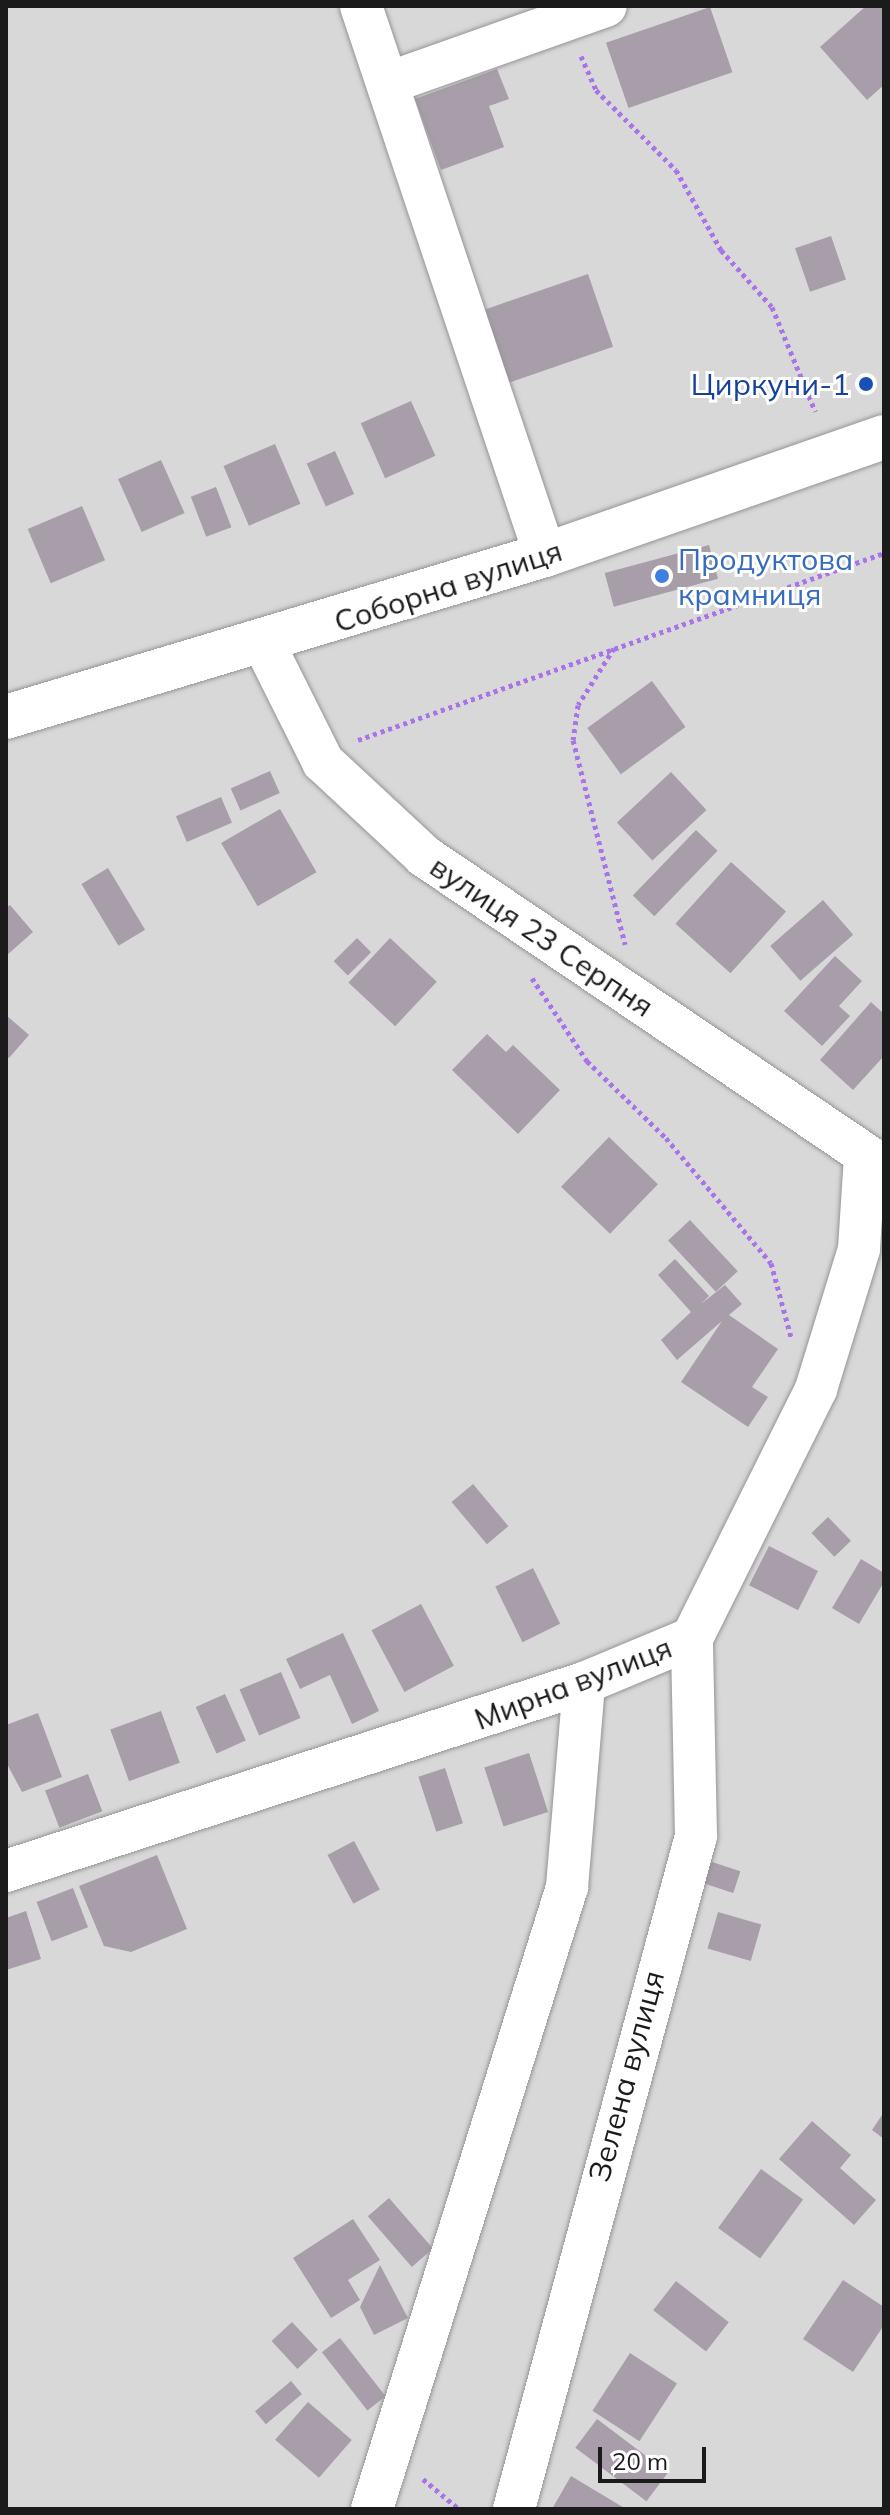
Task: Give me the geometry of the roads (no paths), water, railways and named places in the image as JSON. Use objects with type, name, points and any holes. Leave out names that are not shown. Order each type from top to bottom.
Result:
[{"type":"street","points":[[361,6],[545,555]]},
{"type":"street","points":[[388,83],[606,6]]},
{"type":"street","name":"Соборна вулиця","points":[[6,717],[264,644],[545,555],[884,437]]},
{"type":"street","name":"вулиця 23 Серпня","points":[[264,644],[323,762],[424,856],[875,1161]]},
{"type":"street","name":"Мирна вулиця","points":[[6,1871],[584,1683],[692,1638],[816,1389],[859,1249],[875,1161]]},
{"type":"street","name":"Зелена вулиця","points":[[514,2509],[696,1836],[692,1638]]},
{"type":"street","points":[[372,2509],[567,1887],[584,1683]]},
{"type":"place","name":"Циркуни-1","points":[[866,384]]},
{"type":"place","name":"Продуктова крамниця","points":[[662,576]]}]
